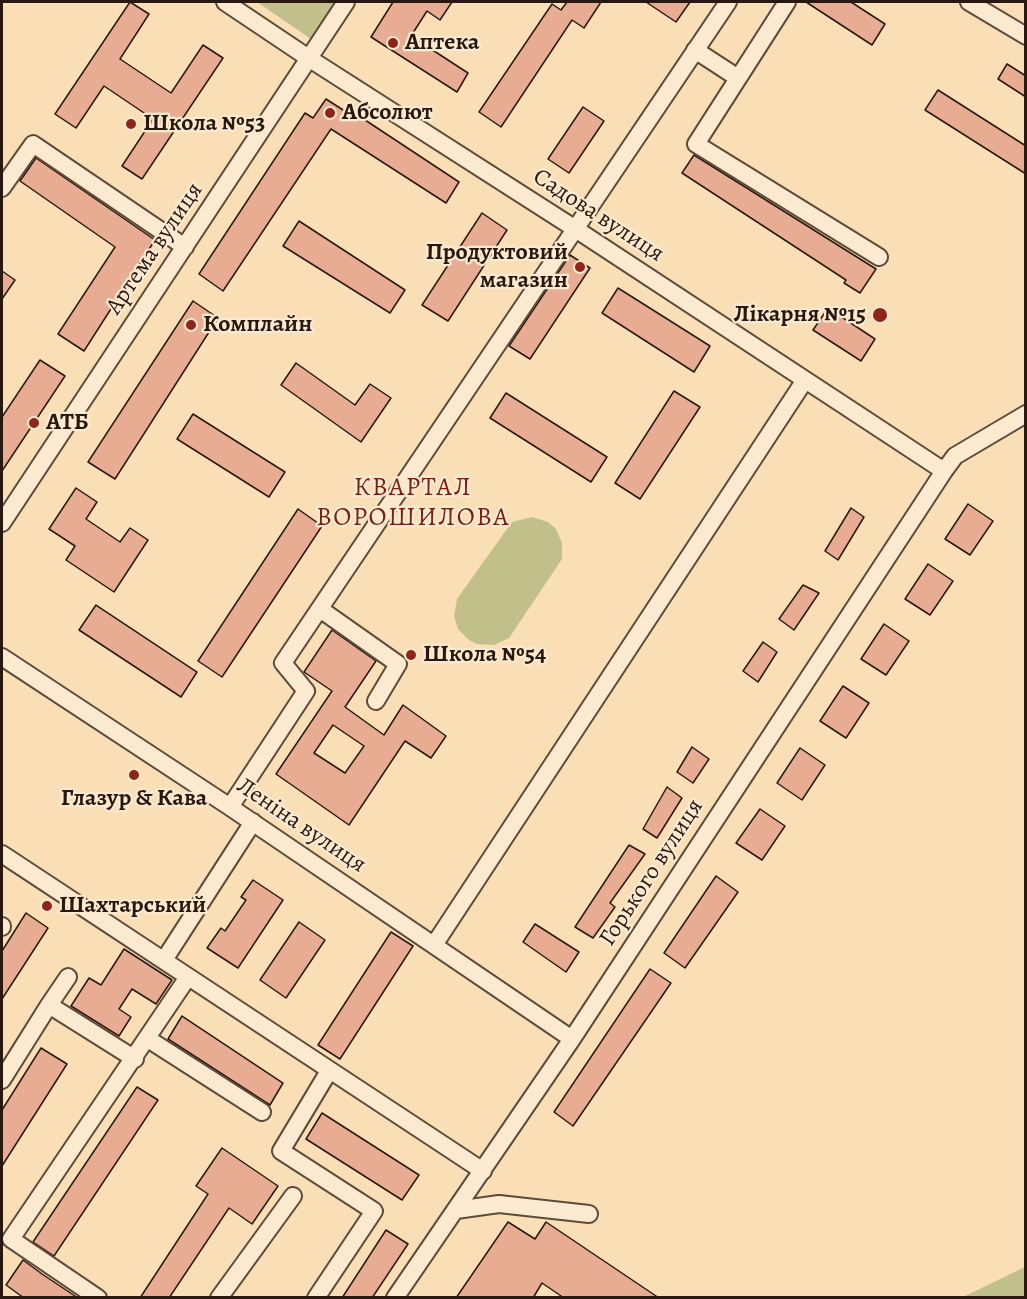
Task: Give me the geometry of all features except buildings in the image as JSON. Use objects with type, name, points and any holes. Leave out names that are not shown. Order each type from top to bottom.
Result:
[{"type":"street","name":"Садова вулиця","points":[[225,2],[944,471]]},
{"type":"street","name":"Артема вулиця","points":[[2,523],[346,2]]},
{"type":"street","points":[[230,807],[306,691],[283,663],[728,2]]},
{"type":"street","points":[[788,2],[696,144],[879,257]]},
{"type":"street","points":[[969,2],[1026,36]]},
{"type":"street","points":[[695,50],[738,78]]},
{"type":"street","points":[[2,188],[33,144],[185,247]]},
{"type":"street","points":[[434,945],[805,380]]},
{"type":"street","name":"Горького вулиця","points":[[395,1298],[572,1039],[944,471],[955,456],[1026,414]]},
{"type":"street","points":[[320,609],[398,664],[376,701]]},
{"type":"street","name":"Леніна вулиця","points":[[2,657],[253,822],[572,1039]]},
{"type":"street","points":[[164,960],[253,822]]},
{"type":"street","points":[[2,854],[483,1171]]},
{"type":"street","points":[[2,1080],[68,977]]},
{"type":"street","points":[[98,1298],[11,1239],[188,978]]},
{"type":"street","points":[[49,1005],[135,1059]]},
{"type":"street","points":[[148,1039],[262,1112]]},
{"type":"street","points":[[316,1298],[374,1211],[281,1151],[328,1071]]},
{"type":"street","points":[[219,1298],[293,1196]]},
{"type":"street","points":[[456,1210],[499,1204],[589,1214]]},
{"type":"shaded area","points":[[257,2],[338,2],[314,41]]},
{"type":"shaded area","points":[[532,517],[548,522],[556,529],[562,543],[562,559],[509,638],[494,645],[477,644],[469,640],[458,629],[454,616],[457,599],[512,522]]},
{"type":"shaded area","points":[[1025,1267],[1025,1297],[963,1297]]},
{"type":"place","name":"Аптека","points":[[393,43]]},
{"type":"place","name":"Абсолют","points":[[330,113]]},
{"type":"place","name":"Школа №53","points":[[131,124]]},
{"type":"place","name":"Продуктовий магазин","points":[[580,267]]},
{"type":"place","name":"Лікарня №15","points":[[880,315]]},
{"type":"place","name":"Комплайн","points":[[191,325]]},
{"type":"place","name":"АТБ","points":[[34,423]]},
{"type":"place","name":"Школа №54","points":[[411,655]]},
{"type":"place","name":"Глазур & Кава","points":[[134,775]]},
{"type":"place","name":"Шахтарський","points":[[47,906]]},
{"type":"district","name":"КВАРТАЛ ВОРОШИЛОВА","points":[[413,504]]}]
